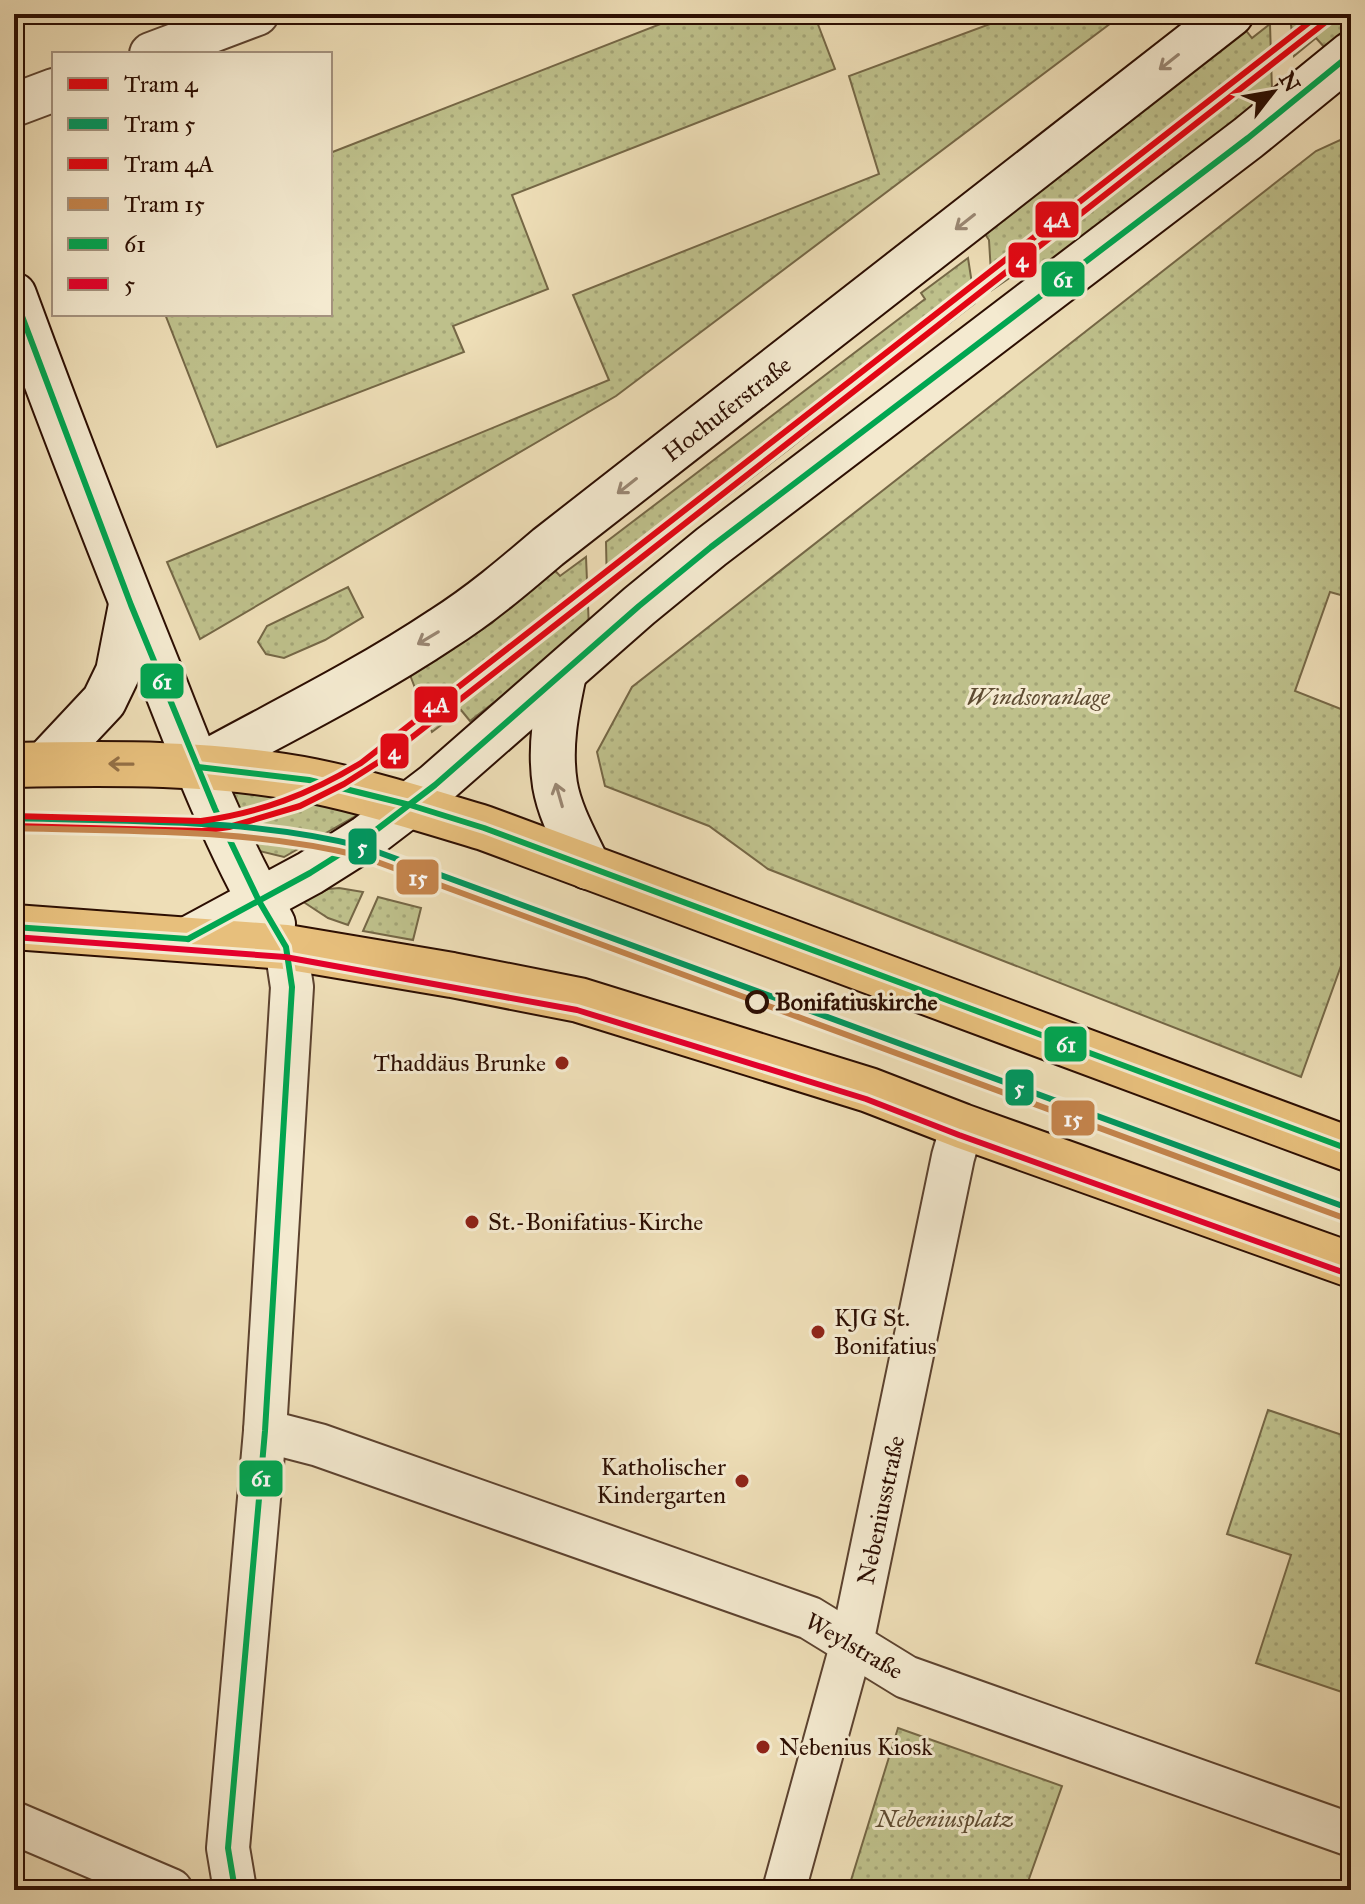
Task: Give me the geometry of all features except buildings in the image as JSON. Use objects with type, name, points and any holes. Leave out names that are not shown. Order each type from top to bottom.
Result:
[{"type":"main road","points":[[29,764],[198,767],[309,780],[410,805],[484,828],[1351,1150]]},
{"type":"main road","points":[[14,927],[286,947],[579,1000],[869,1090],[1351,1265]]},
{"type":"street","points":[[156,52],[257,14]]},
{"type":"street","name":"Hochuferstraße","points":[[198,767],[356,681],[442,629],[492,594],[1231,14]]},
{"type":"street","points":[[188,939],[367,837],[410,805],[711,547],[1248,138],[1351,54]]},
{"type":"street","points":[[14,105],[52,91]]},
{"type":"street","points":[[14,295],[131,605],[223,829],[286,947],[292,987],[265,1431],[228,1848],[235,1890]]},
{"type":"street","points":[[29,764],[104,701],[118,672],[131,605]]},
{"type":"street","points":[[564,674],[553,725],[555,786],[588,867]]},
{"type":"street","name":"Nebeniusstraße","points":[[784,1890],[852,1643],[962,1126]]},
{"type":"street","name":"Weylstraße","points":[[265,1431],[319,1445],[810,1618],[906,1677],[1351,1835]]},
{"type":"street","points":[[14,1823],[171,1890]]},
{"type":"green space","points":[[686,14],[814,14],[835,69],[512,195],[548,289],[453,326],[464,352],[217,447],[166,316],[332,316],[332,152]]},
{"type":"green space","points":[[1017,14],[1123,14],[616,396],[200,639],[167,562],[609,380],[573,295],[879,174],[849,76]]},
{"type":"green space","points":[[1290,14],[1350,14],[1350,20],[1343,34],[1326,49],[1316,38],[1294,56]]},
{"type":"green space","points":[[1240,23],[1252,38],[1270,24],[1272,91],[1039,273],[1031,263],[992,290],[989,240],[981,228]]},
{"type":"green space","name":"Windsoranlage","points":[[1351,135],[1351,598],[1330,592],[1295,691],[1351,713],[1351,938],[1301,1077],[768,869],[709,826],[605,786],[597,752],[632,687],[1316,151]]},
{"type":"green space","points":[[968,258],[975,303],[948,324],[945,323],[789,449],[607,589],[606,542],[925,299],[921,293]]},
{"type":"green space","points":[[586,557],[589,629],[470,721],[461,710],[432,732],[410,675],[492,623],[550,565],[560,576]]},
{"type":"green space","points":[[348,587],[363,617],[325,640],[284,658],[266,654],[258,642],[267,626]]},
{"type":"green space","points":[[231,789],[306,798],[359,814],[284,857],[255,850]]},
{"type":"green space","points":[[328,889],[363,892],[348,925],[328,918],[302,901]]},
{"type":"green space","points":[[378,897],[421,908],[413,940],[363,931]]},
{"type":"green space","points":[[1268,1410],[1351,1438],[1351,1695],[1256,1663],[1291,1555],[1227,1534]]},
{"type":"green space","name":"Nebeniusplatz","points":[[898,1728],[1062,1786],[1025,1890],[848,1890]]},
{"type":"tram line","name":"4A","points":[[14,816],[201,821],[284,801],[361,763],[1320,14]]},
{"type":"tram line","name":"4","points":[[14,826],[202,831],[229,827],[300,806],[344,784],[388,756],[1336,14]]},
{"type":"tram line","name":"5","points":[[14,818],[234,826],[364,847],[1348,1208]]},
{"type":"tram line","name":"15","points":[[14,828],[232,836],[275,840],[361,856],[1344,1218]]},
{"type":"transit line","name":"61","points":[[188,939],[310,873],[367,837],[435,785],[711,547],[1248,138],[1351,54]]},
{"type":"transit line","name":"61","points":[[14,295],[131,605],[215,809],[259,901],[286,947],[292,987],[265,1431],[228,1848],[235,1890]]},
{"type":"transit line","name":"61","points":[[198,767],[309,780],[410,805],[484,828],[1351,1150]]},
{"type":"transit line","name":"61","points":[[14,927],[188,939]]},
{"type":"transit line","name":"5","points":[[14,937],[285,957],[577,1010],[866,1099],[1348,1274]]},
{"type":"place","name":"Bonifatiuskirche","points":[[757,1002]]},
{"type":"place","name":"Thaddäus Brunke","points":[[562,1063]]},
{"type":"place","name":"St.-Bonifatius-Kirche","points":[[472,1222]]},
{"type":"place","name":"KJG St. Bonifatius","points":[[818,1332]]},
{"type":"place","name":"Katholischer Kindergarten","points":[[742,1481]]},
{"type":"place","name":"Nebenius Kiosk","points":[[763,1747]]}]
